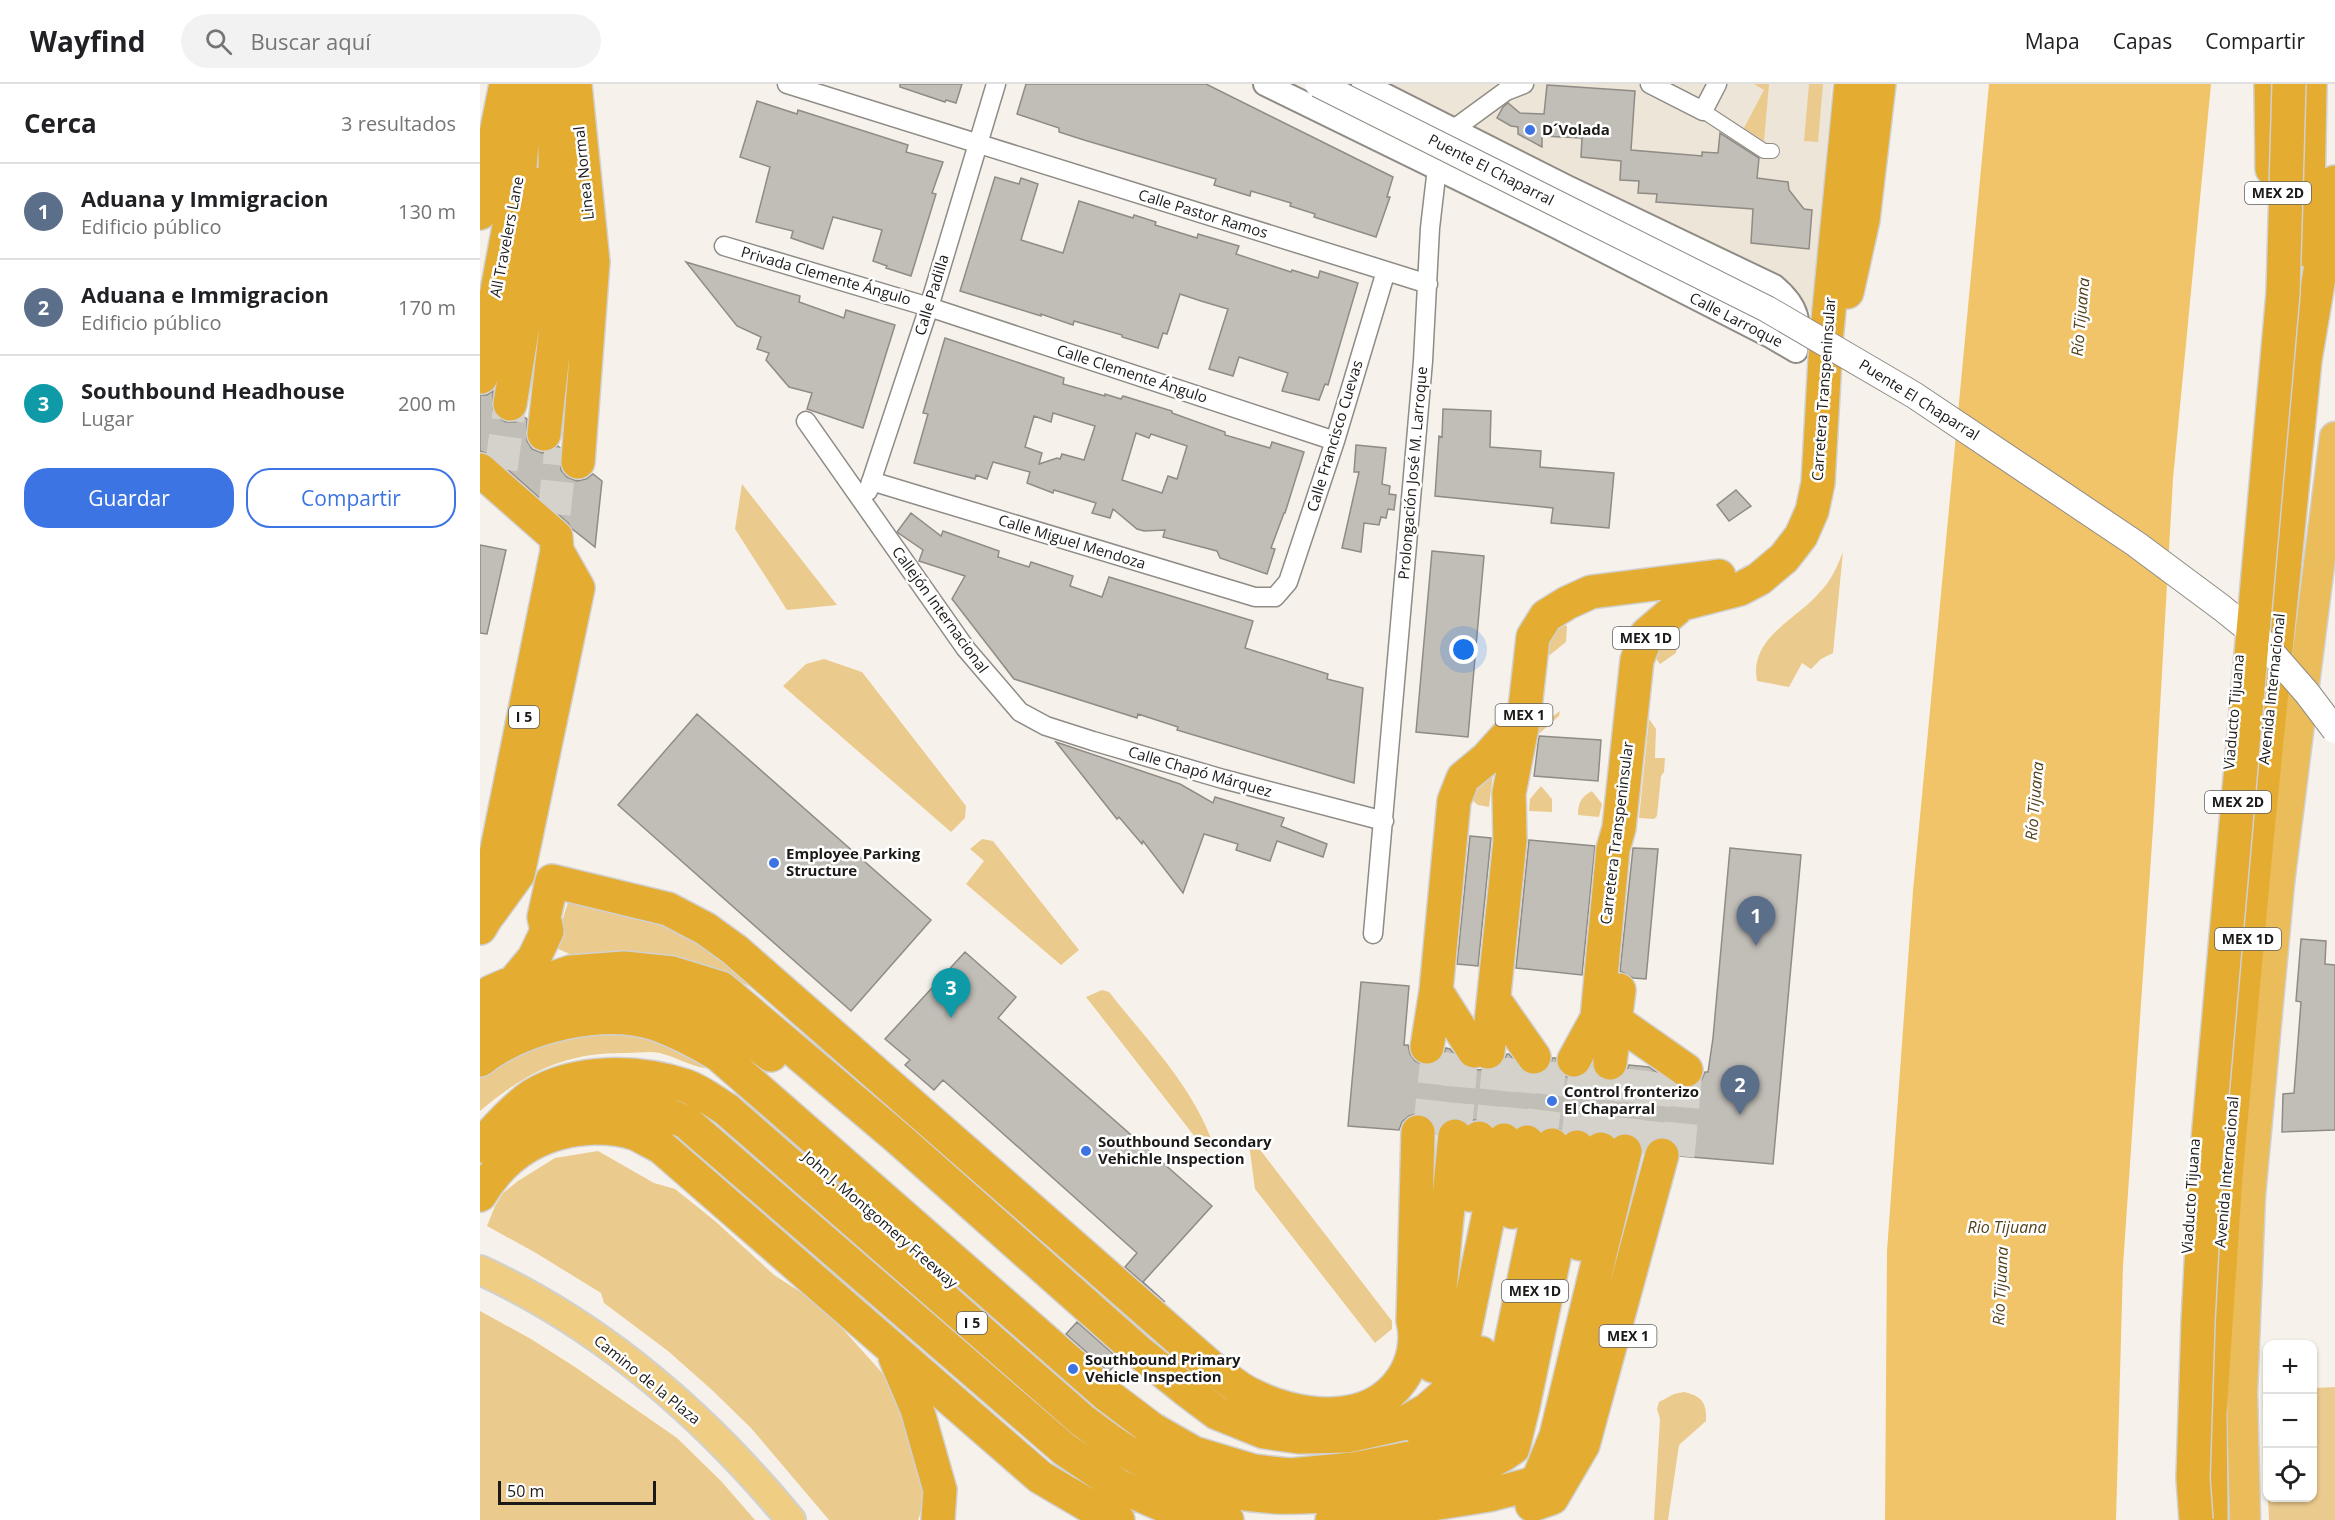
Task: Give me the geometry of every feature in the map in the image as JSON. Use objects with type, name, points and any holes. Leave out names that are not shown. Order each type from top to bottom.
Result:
[{"type":"highway","points":[[483,84],[529,181]]},
{"type":"highway","points":[[496,84],[529,181]]},
{"type":"highway","points":[[506,84],[529,181]]},
{"type":"highway","points":[[518,84],[529,181]]},
{"type":"highway","points":[[527,84],[529,181]]},
{"type":"highway","points":[[529,181],[537,84]]},
{"type":"highway","points":[[480,213],[529,181],[546,84]]},
{"type":"highway","name":"Linea Normal","points":[[529,181],[554,84]]},
{"type":"highway","name":"Linea Normal","points":[[529,181],[561,84]]},
{"type":"highway","name":"Linea Normal","points":[[529,181],[568,84]]},
{"type":"highway","name":"Linea Normal","points":[[529,181],[575,84]]},
{"type":"highway","name":"Carretera Transpeninsular","points":[[1555,1058],[1607,1020],[1633,829],[1623,786],[1637,660],[1647,634],[1682,604],[1740,589],[1759,579],[1784,558],[1801,536],[1812,510],[1818,483],[1826,341],[1851,84]]},
{"type":"highway","points":[[2271,84],[2273,302]]},
{"type":"highway","name":"Viaducto Tijuana","points":[[2181,1520],[2178,1380],[2198,1092],[2273,302],[2281,141],[2281,84]]},
{"type":"highway","name":"Viaducto Tijuana","points":[[2196,1520],[2193,1478],[2207,1151],[2283,293],[2289,84]]},
{"type":"highway","points":[[2305,360],[2310,84]]},
{"type":"highway","points":[[1826,341],[1846,293],[1857,253],[1877,100]]},
{"type":"highway","name":"All Travelers Lane","points":[[480,297],[495,230],[529,181]]},
{"type":"highway","name":"All Travelers Lane","points":[[528,419],[529,181]]},
{"type":"highway","name":"All Travelers Lane","points":[[528,419],[529,181]]},
{"type":"highway","name":"Avenida Internacional","points":[[2211,1520],[2210,1413],[2226,1176],[2305,360],[2335,183]]},
{"type":"highway","name":"Avenida Internacional","points":[[2245,1520],[2242,1392],[2250,1195],[2279,883],[2335,437]]},
{"type":"highway","name":"I 5","points":[[483,923],[493,869],[524,501]]},
{"type":"highway","name":"MEX 1","points":[[1555,1058],[1495,1001],[1510,841],[1509,793],[1524,717],[1533,637],[1546,616],[1591,592],[1752,573],[1774,567]]},
{"type":"highway","points":[[2301,698],[2327,727],[2335,730]]},
{"type":"highway","name":"MEX 1","points":[[1524,717],[1486,759],[1463,778],[1454,801],[1436,991],[1555,1058]]},
{"type":"highway","points":[[484,1000],[514,982],[534,958],[547,931],[544,917],[552,881],[668,909],[705,929],[735,950],[1212,1368],[1248,1393],[1274,1405],[1315,1414],[1353,1411],[1379,1403],[1395,1390],[1408,1369],[1415,1332],[1493,1426]]},
{"type":"highway","points":[[484,1000],[572,972],[624,968],[672,973],[721,988],[899,1139],[1139,1352],[1217,1413],[1264,1432],[1299,1437],[1348,1436],[1402,1424],[1427,1409],[1467,1406],[1493,1426]]},
{"type":"highway","points":[[776,986],[801,1032],[1052,1248],[1215,1393],[1250,1413],[1282,1423],[1308,1426],[1347,1424],[1372,1419],[1391,1413],[1415,1395],[1427,1409]]},
{"type":"highway","points":[[480,1031],[507,1017],[563,998],[659,988],[707,1001],[736,1013],[775,1034]]},
{"type":"highway","points":[[626,991],[700,1013],[732,1028],[759,1045],[818,1094],[1133,1371],[1207,1425],[1260,1445],[1295,1449],[1351,1447],[1420,1433],[1427,1409],[1427,1346],[1493,1426],[1542,1503],[1492,1504],[1332,1520]]},
{"type":"highway","points":[[1436,991],[1555,1058]]},
{"type":"highway","points":[[1495,1001],[1555,1058]]},
{"type":"highway","points":[[480,1045],[527,1021],[556,1011],[592,1006],[625,1006],[651,1011],[680,1020],[714,1036],[750,1058],[808,1107],[1118,1381],[1162,1415],[1201,1440],[1257,1458],[1289,1462],[1352,1458],[1428,1444],[1446,1438],[1461,1429],[1493,1426],[1523,1407],[1546,1144]]},
{"type":"highway","name":"I 5","points":[[480,1060],[502,1045],[530,1032],[560,1023],[594,1019],[622,1018],[654,1023],[688,1037],[719,1055],[1107,1395],[1152,1429],[1194,1454],[1254,1472],[1290,1474],[1354,1469],[1451,1450],[1493,1426],[1505,1454],[1470,1470],[1358,1493],[1288,1498],[1250,1496],[1183,1479],[1135,1456],[1083,1421],[726,1109],[688,1087],[654,1077],[603,1074],[568,1081],[533,1096],[487,1132]]},
{"type":"highway","points":[[1555,1058],[1607,1020]]},
{"type":"highway","points":[[1555,1058],[1607,1020]]},
{"type":"highway","name":"I 5","points":[[480,1168],[507,1140],[541,1120],[592,1101],[612,1100],[645,1107],[686,1122],[1064,1449],[1117,1485],[1172,1509],[1227,1520]]},
{"type":"highway","name":"I 5","points":[[541,1120],[597,1113],[618,1114],[643,1120],[671,1133],[1050,1462],[1110,1500],[1161,1520]]},
{"type":"highway","points":[[480,1195],[501,1165],[522,1149],[548,1135],[575,1129],[610,1128],[635,1134],[661,1147],[1040,1477],[1103,1514],[1118,1520]]},
{"type":"highway","points":[[1493,1426],[1487,1396],[1546,1144]]},
{"type":"highway","points":[[1493,1426],[1546,1144]]},
{"type":"highway","points":[[1493,1426],[1546,1144]]},
{"type":"highway","name":"MEX 1","points":[[1493,1426],[1556,1436],[1546,1144]]},
{"type":"highway","name":"MEX 1","points":[[1493,1426],[1596,1451],[1546,1144]]},
{"type":"highway","points":[[892,1350],[917,1409],[940,1490],[938,1520]]},
{"type":"highway","points":[[1429,1520],[1492,1504]]},
{"type":"main road","name":"Puente El Chaparral","points":[[1318,84],[1767,309],[1914,395],[2136,544],[2222,608],[2259,638],[2307,693],[2335,730]]},
{"type":"main road","name":"Camino de la Plaza","points":[[480,1270],[520,1291],[606,1344],[669,1394],[725,1447],[791,1520]]},
{"type":"street","name":"Calle Pastor Ramos","points":[[787,84],[1428,284]]},
{"type":"street","name":"Calle Padilla","points":[[863,505],[928,307],[996,84]]},
{"type":"street","name":"Calle Larroque","points":[[1265,84],[1437,168],[1796,351],[1799,332],[1797,316],[1793,306],[1774,286],[1567,187],[1363,84]]},
{"type":"street","points":[[1454,129],[1506,91],[1524,84]]},
{"type":"street","points":[[1650,84],[1703,111],[1764,151],[1772,151]]},
{"type":"street","points":[[1703,111],[1717,84]]},
{"type":"street","name":"Prolongación José M. Larroque","points":[[1373,934],[1428,284],[1430,228],[1437,168],[1454,129]]},
{"type":"street","name":"Privada Clemente Ángulo","points":[[724,246],[928,307]]},
{"type":"street","name":"Calle Francisco Cuevas","points":[[1275,597],[1288,582],[1335,441],[1386,271]]},
{"type":"street","name":"Calle Clemente Ángulo","points":[[928,307],[1335,441]]},
{"type":"street","name":"Callejón Internacional","points":[[806,421],[966,649],[1020,712]]},
{"type":"street","name":"Calle Miguel Mendoza","points":[[871,481],[1255,597],[1275,597]]},
{"type":"street","name":"Calle Chapó Márquez","points":[[1020,712],[1046,726],[1093,741],[1223,779],[1384,821]]},
{"type":"shaded area","points":[[1389,84],[1832,84],[1812,312],[1795,304],[1782,283],[1772,273]]},
{"type":"shaded area","points":[[1754,84],[1769,84],[1764,141],[1744,128],[1764,90]]},
{"type":"shaded area","points":[[1809,84],[1823,84],[1818,142],[1804,141]]},
{"type":"shaded area","points":[[742,484],[837,605],[787,610],[735,529]]},
{"type":"shaded area","points":[[1843,552],[1833,653],[1821,659],[1811,669],[1802,663],[1789,687],[1757,681],[1756,666],[1767,641],[1823,588],[1833,574]]},
{"type":"shaded area","points":[[1564,625],[1567,626],[1566,642],[1546,658],[1542,715],[1546,721],[1560,711],[1559,716],[1534,738],[1545,641]]},
{"type":"shaded area","points":[[1677,634],[1676,653],[1660,664],[1654,656],[1655,652]]},
{"type":"shaded area","points":[[824,659],[862,672],[966,806],[965,818],[951,832],[783,686],[806,664]]},
{"type":"shaded area","points":[[1649,719],[1656,729],[1655,758],[1665,758],[1657,816],[1654,819],[1639,818]]},
{"type":"shaded area","points":[[1493,774],[1489,807],[1478,805],[1472,800],[1474,786]]},
{"type":"shaded area","points":[[1541,786],[1552,799],[1552,812],[1529,811],[1530,799]]},
{"type":"shaded area","points":[[1592,791],[1602,804],[1599,817],[1578,815],[1581,801]]},
{"type":"shaded area","points":[[982,839],[993,841],[1079,950],[1061,965],[966,884],[984,861],[970,849]]},
{"type":"shaded area","points":[[570,896],[672,925],[716,948],[767,995],[728,976],[585,961],[554,947]]},
{"type":"shaded area","points":[[1102,990],[1109,992],[1153,1045],[1194,1102],[1213,1144],[1206,1151],[1086,997]]},
{"type":"shaded area","points":[[604,1031],[643,1034],[709,1061],[704,1068],[656,1052],[585,1056],[548,1067],[531,1075],[480,1111],[480,1074],[526,1047]]},
{"type":"shaded area","points":[[1254,1142],[1392,1321],[1392,1329],[1375,1343],[1255,1189],[1249,1144]]},
{"type":"shaded area","points":[[598,1151],[654,1183],[675,1189],[715,1221],[774,1275],[822,1306],[885,1376],[928,1461],[923,1506],[918,1520],[829,1520],[751,1428],[668,1351],[604,1303],[601,1293],[487,1226],[503,1193],[518,1181],[555,1158]]},
{"type":"shaded area","points":[[480,1311],[575,1367],[677,1438],[721,1481],[755,1520],[480,1520]]},
{"type":"shaded area","points":[[2335,1387],[2335,1520],[2269,1520],[2268,1502],[2317,1502],[2317,1388]]},
{"type":"shaded area","points":[[1684,1392],[1702,1401],[1706,1409],[1706,1421],[1679,1445],[1668,1520],[1654,1520],[1660,1419],[1657,1409],[1659,1402],[1674,1394]]},
{"type":"water","name":"Rio Tijuana","points":[[1989,84],[2211,84],[2173,479],[2154,814],[2123,1266],[2116,1520],[1885,1520],[1887,1251],[1913,891]]},
{"type":"building","points":[[900,84],[962,84],[956,103],[946,100],[945,102],[900,87]]},
{"type":"building","points":[[1026,84],[1206,84],[1393,177],[1387,197],[1390,197],[1376,237],[1314,217],[1315,214],[1290,206],[1291,203],[1251,191],[1250,196],[1214,185],[1216,179],[1059,132],[1059,128],[1017,114]]},
{"type":"building","points":[[1547,85],[1635,91],[1631,150],[1702,156],[1702,152],[1718,153],[1720,133],[1759,158],[1757,178],[1788,182],[1789,190],[1804,209],[1812,210],[1809,249],[1751,243],[1753,209],[1656,202],[1657,194],[1638,193],[1639,181],[1620,180],[1621,161],[1581,157],[1582,138],[1542,136],[1542,147],[1518,134],[1518,127],[1511,126],[1497,118],[1508,103],[1520,113],[1544,114]]},
{"type":"building","points":[[757,101],[797,114],[798,110],[908,145],[906,152],[943,162],[932,193],[936,194],[911,276],[873,261],[882,230],[833,217],[823,249],[791,238],[793,231],[756,222],[770,167],[740,157]]},
{"type":"building","points":[[995,177],[1019,184],[1021,178],[1038,184],[1021,240],[1063,253],[1079,201],[1133,218],[1134,215],[1156,222],[1155,225],[1197,238],[1198,234],[1239,246],[1236,254],[1291,272],[1292,270],[1318,278],[1320,271],[1358,283],[1328,385],[1325,384],[1319,400],[1282,391],[1288,373],[1239,357],[1233,376],[1209,369],[1228,309],[1180,294],[1167,334],[1163,333],[1158,348],[1074,321],[1073,325],[960,291]]},
{"type":"building","points":[[686,262],[800,296],[799,302],[844,318],[846,310],[895,325],[863,428],[807,409],[812,393],[789,387],[766,360],[769,353],[757,349],[761,337],[737,326]]},
{"type":"building","points":[[945,338],[1064,378],[1063,384],[1105,396],[1105,394],[1121,399],[1123,396],[1172,411],[1172,413],[1225,432],[1225,435],[1270,448],[1272,442],[1304,452],[1285,513],[1271,548],[1275,549],[1267,574],[1220,558],[1217,551],[1163,537],[1165,530],[1137,529],[1113,509],[1110,518],[1092,513],[1096,503],[1054,490],[1053,493],[1027,483],[1030,472],[993,462],[987,479],[976,475],[975,479],[914,463],[928,414],[923,413]],"holes":[[[1053,413],[1095,426],[1084,460],[1062,454],[1060,459],[1039,464],[1042,453],[1025,447],[1034,416],[1051,422]],[[1136,433],[1149,438],[1151,434],[1187,446],[1177,479],[1168,476],[1162,493],[1122,480]]]},
{"type":"building","points":[[493,391],[493,411],[498,418],[506,422],[516,422],[524,417],[527,419],[527,441],[532,449],[542,453],[558,446],[561,470],[567,477],[577,481],[593,474],[602,481],[595,547],[492,456],[480,451],[480,395],[487,395]]},
{"type":"building","points":[[1443,409],[1491,411],[1490,447],[1541,451],[1540,467],[1614,473],[1609,528],[1551,523],[1553,508],[1435,496]]},
{"type":"building","points":[[1356,445],[1386,448],[1382,484],[1390,486],[1389,494],[1396,495],[1394,510],[1388,509],[1386,518],[1381,517],[1379,525],[1364,523],[1361,552],[1342,548],[1359,472],[1354,472]]},
{"type":"building","points":[[1736,490],[1751,506],[1729,521],[1717,505]]},
{"type":"building","points":[[911,513],[941,536],[943,531],[999,551],[998,557],[1029,567],[1031,562],[1073,576],[1070,586],[1102,597],[1109,577],[1253,621],[1245,648],[1328,674],[1327,679],[1363,688],[1354,783],[1177,730],[1178,727],[1138,714],[1137,718],[1014,679],[952,599],[965,576],[919,561],[923,550],[897,532]]},
{"type":"building","points":[[480,545],[506,550],[487,634],[480,633]]},
{"type":"building","points":[[1432,551],[1484,556],[1468,737],[1416,732]]},
{"type":"building","name":"Employee Parking Structure","points":[[697,714],[931,920],[851,1011],[618,805]]},
{"type":"building","points":[[1539,736],[1601,740],[1598,781],[1534,776]]},
{"type":"building","points":[[1056,742],[1180,784],[1213,803],[1215,797],[1284,818],[1281,826],[1327,844],[1323,857],[1277,841],[1270,861],[1236,850],[1238,844],[1204,834],[1183,893],[1143,841],[1142,844],[1119,817],[1117,819]]},
{"type":"building","points":[[1470,836],[1491,838],[1478,966],[1457,964]]},
{"type":"building","points":[[1529,840],[1595,846],[1582,975],[1516,968]]},
{"type":"building","points":[[1633,848],[1658,849],[1646,979],[1633,978],[1620,971]]},
{"type":"building","points":[[1730,848],[1801,855],[1773,1164],[1680,1156],[1676,1142],[1666,1137],[1658,1137],[1649,1141],[1643,1153],[1643,1145],[1630,1133],[1620,1133],[1614,1136],[1604,1131],[1590,1134],[1580,1129],[1572,1129],[1566,1133],[1555,1127],[1541,1130],[1530,1124],[1517,1127],[1507,1122],[1499,1122],[1493,1126],[1482,1120],[1473,1120],[1468,1123],[1456,1117],[1447,1119],[1440,1125],[1437,1133],[1434,1123],[1427,1116],[1419,1113],[1409,1116],[1402,1122],[1399,1130],[1348,1126],[1361,982],[1409,986],[1404,1045],[1408,1045],[1415,1061],[1423,1065],[1434,1064],[1442,1058],[1446,1048],[1450,1049],[1465,1067],[1474,1070],[1496,1069],[1509,1054],[1526,1074],[1535,1076],[1545,1072],[1551,1065],[1552,1058],[1556,1058],[1558,1069],[1565,1076],[1574,1079],[1584,1076],[1592,1066],[1599,1078],[1608,1082],[1617,1080],[1625,1075],[1629,1065],[1649,1067],[1684,1089],[1694,1087],[1701,1081],[1705,1072],[1708,1072]]},
{"type":"building","points":[[2301,939],[2326,941],[2325,964],[2335,965],[2335,1130],[2282,1132],[2283,1094],[2294,1093],[2301,1002],[2296,1001]]},
{"type":"building","name":"Southbound Secondary Vehichle Inspection","points":[[965,952],[1016,997],[998,1018],[1212,1206],[1143,1282],[1165,1302],[1125,1267],[1137,1253],[943,1080],[934,1090],[905,1065],[910,1060],[885,1039]]},
{"type":"building","points":[[1077,1322],[1119,1359],[1109,1372],[1066,1334]]},
{"type":"tunnel","points":[[501,469],[510,404]]},
{"type":"tunnel","points":[[554,514],[561,448]]},
{"type":"tunnel","points":[[1429,1133],[1438,1048]]},
{"type":"tunnel","points":[[1455,1136],[1462,1050]]},
{"type":"tunnel","points":[[1491,1139],[1500,1053]]},
{"type":"tunnel","points":[[1515,1141],[1523,1055]]},
{"type":"tunnel","points":[[1540,1143],[1551,1058]]},
{"type":"tunnel","points":[[1577,1147],[1586,1061]]},
{"type":"tunnel","points":[[1601,1149],[1610,1063]]},
{"type":"tunnel","points":[[1625,1151],[1634,1066]]},
{"type":"tunnel","points":[[1649,1154],[1658,1068]]},
{"type":"tunnel","points":[[1678,1156],[1686,1070]]},
{"type":"place","name":"D´Volada","points":[[1530,130]]},
{"type":"place","name":"Employee Parking Structure","points":[[774,863]]},
{"type":"place","name":"Aduana y Immigracion","points":[[1756,946]]},
{"type":"place","name":"Southbound Headhouse","points":[[951,1018]]},
{"type":"place","name":"Control fronterizo El Chaparral","points":[[1552,1101]]},
{"type":"place","name":"Aduana e Immigracion","points":[[1740,1115]]},
{"type":"place","name":"Southbound Secondary Vehichle Inspection","points":[[1086,1151]]},
{"type":"place","name":"Southbound Primary Vehicle Inspection","points":[[1073,1369]]},
{"type":"water label","name":"Río Tijuana","points":[[2080,317]]},
{"type":"water label","name":"Río Tijuana","points":[[2034,801]]},
{"type":"water label","name":"Río Tijuana","points":[[2000,1286]]}]
